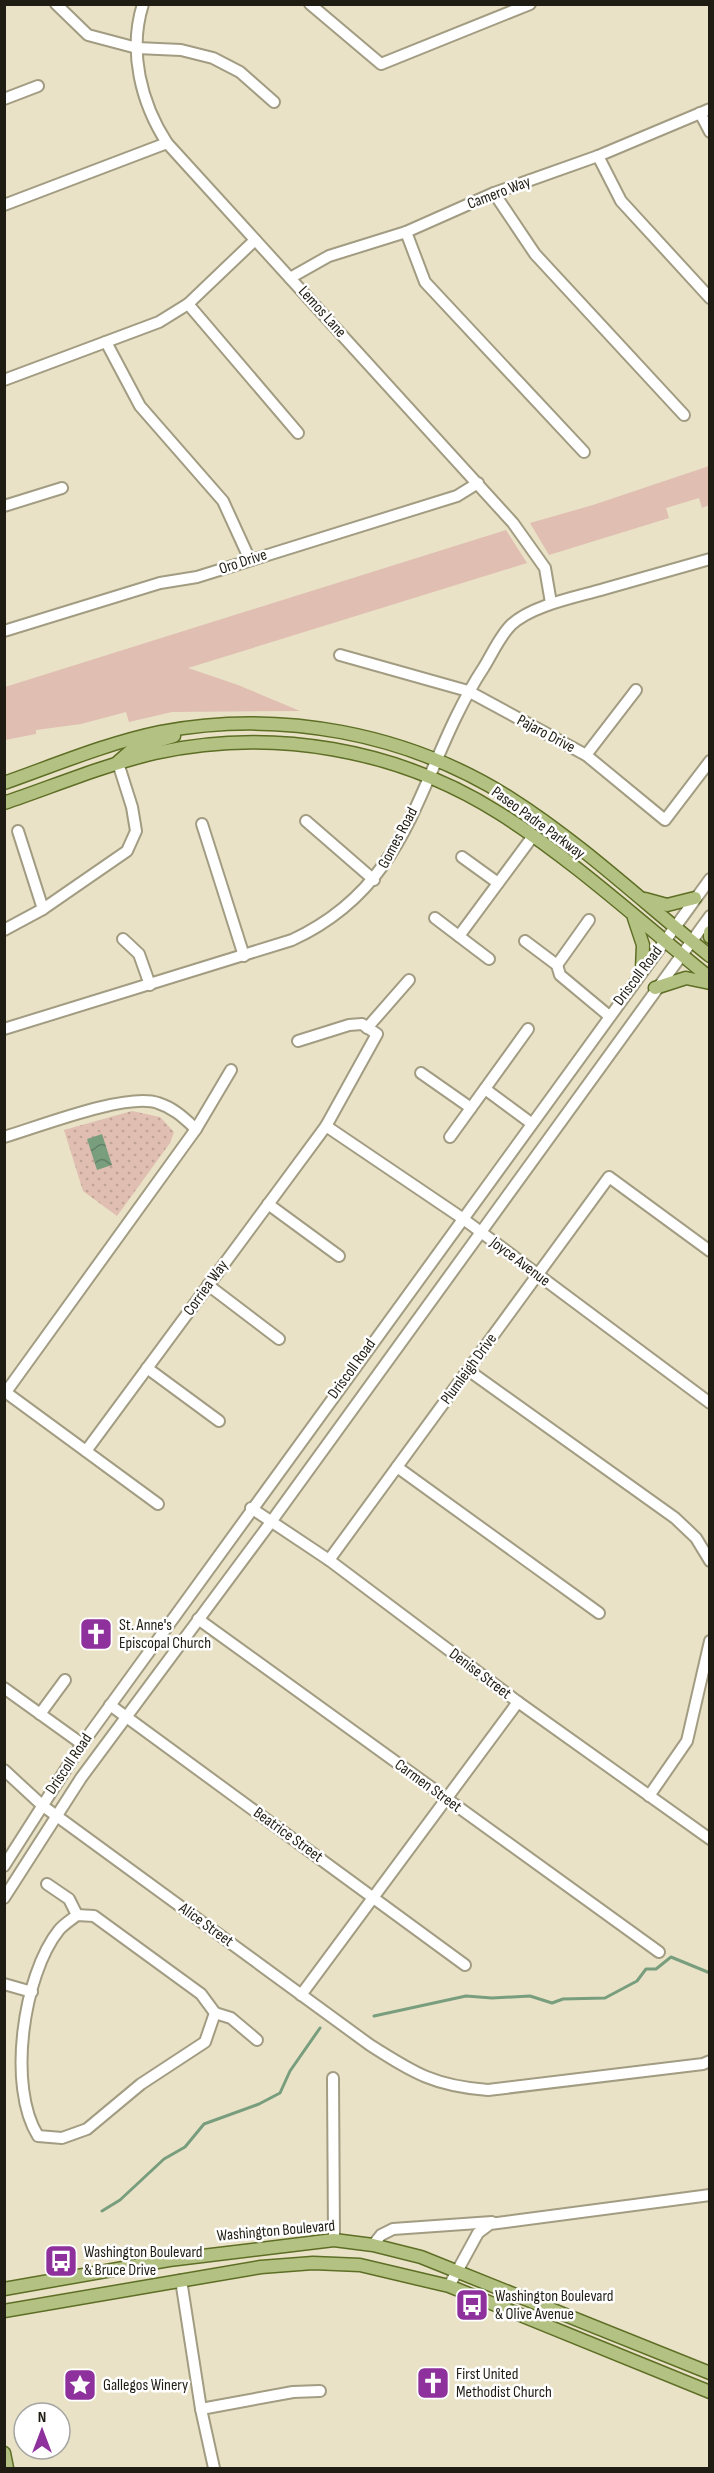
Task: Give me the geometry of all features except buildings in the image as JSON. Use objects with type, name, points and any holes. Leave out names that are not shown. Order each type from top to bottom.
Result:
[{"type":"main road","name":"Paseo Padre Parkway","points":[[4,783],[135,738],[201,726],[267,724],[322,729],[377,740],[438,761],[482,781],[519,804],[710,956]]},
{"type":"main road","points":[[118,763],[134,748],[201,726]]},
{"type":"main road","name":"Paseo Padre Parkway","points":[[4,803],[118,763],[199,746],[277,743],[354,753],[430,777],[480,801],[533,836],[710,978]]},
{"type":"main road","points":[[636,896],[667,905],[695,898]]},
{"type":"main road","points":[[634,917],[644,945],[642,970]]},
{"type":"main road","points":[[710,932],[710,937]]},
{"type":"main road","points":[[656,988],[686,978],[710,983]]},
{"type":"main road","name":"Washington Boulevard","points":[[4,2289],[169,2259],[334,2240],[374,2245],[421,2257],[458,2270],[710,2373]]},
{"type":"main road","name":"Washington Boulevard","points":[[4,2311],[261,2267],[330,2263],[383,2269],[449,2286],[710,2392]]},
{"type":"main road","points":[[4,2452],[8,2469]]},
{"type":"street","points":[[56,4],[88,35],[137,48],[181,50],[213,58],[240,72],[274,102]]},
{"type":"street","name":"Lemos Lane","points":[[143,4],[137,48],[141,89],[152,121],[167,143],[513,523],[545,568],[551,603]]},
{"type":"street","points":[[310,4],[381,64],[530,4]]},
{"type":"street","points":[[4,99],[38,86]]},
{"type":"street","points":[[705,111],[710,132]]},
{"type":"street","name":"Camero Way","points":[[290,278],[329,256],[406,232],[494,193],[598,156],[705,111]]},
{"type":"street","points":[[4,205],[167,143]]},
{"type":"street","points":[[598,156],[621,201],[710,298]]},
{"type":"street","points":[[494,193],[535,254],[684,415]]},
{"type":"street","points":[[406,232],[425,282],[584,452]]},
{"type":"street","points":[[4,380],[159,322],[188,304],[255,240]]},
{"type":"street","points":[[188,304],[298,433]]},
{"type":"street","points":[[106,342],[140,406],[223,501],[250,560]]},
{"type":"street","name":"Oro Drive","points":[[4,631],[160,583],[197,577],[457,496],[478,483]]},
{"type":"street","points":[[4,506],[62,488]]},
{"type":"street","name":"Gomes Road","points":[[4,1029],[244,956],[315,929],[350,904],[374,880],[388,861],[438,761],[468,692],[512,625],[551,603],[710,559]]},
{"type":"street","name":"Pajaro Drive","points":[[340,655],[468,692],[586,755],[665,820],[710,761]]},
{"type":"street","points":[[586,755],[636,690]]},
{"type":"street","points":[[4,930],[43,909],[127,851],[136,831],[132,807],[118,763]]},
{"type":"street","points":[[306,821],[374,880]]},
{"type":"street","points":[[202,824],[244,956]]},
{"type":"street","points":[[18,831],[43,909]]},
{"type":"street","points":[[459,936],[533,836]]},
{"type":"street","points":[[462,857],[498,883]]},
{"type":"street","name":"Driscoll Road","points":[[4,1866],[82,1744],[608,1015],[710,879]]},
{"type":"street","name":"Driscoll Road","points":[[4,1898],[56,1815],[126,1717],[271,1522],[690,940],[710,916]]},
{"type":"street","points":[[435,918],[489,959]]},
{"type":"street","points":[[557,965],[589,920]]},
{"type":"street","points":[[123,939],[139,954],[150,985]]},
{"type":"street","points":[[525,940],[557,965],[560,975],[608,1015]]},
{"type":"street","points":[[298,1041],[348,1025],[362,1024],[367,1028],[409,980]]},
{"type":"street","name":"Corriea Way","points":[[86,1451],[326,1126],[377,1035],[367,1028]]},
{"type":"street","points":[[450,1137],[528,1029]]},
{"type":"street","points":[[158,1504],[5,1391],[196,1129],[231,1070]]},
{"type":"street","points":[[421,1073],[471,1108]]},
{"type":"street","points":[[485,1089],[531,1123]]},
{"type":"street","points":[[4,1137],[119,1103],[140,1100],[156,1102],[177,1111],[196,1129]]},
{"type":"street","name":"Joyce Avenue","points":[[326,1126],[462,1218],[710,1403]]},
{"type":"street","name":"Plumleigh Drive","points":[[329,1560],[609,1177],[710,1251]]},
{"type":"street","points":[[268,1204],[339,1256]]},
{"type":"street","points":[[208,1285],[279,1339]]},
{"type":"street","points":[[147,1368],[219,1421]]},
{"type":"street","points":[[468,1370],[675,1518],[696,1538],[710,1562]]},
{"type":"street","points":[[397,1467],[599,1613]]},
{"type":"street","name":"Denise Street","points":[[251,1508],[329,1560],[518,1702],[710,1839]]},
{"type":"street","name":"Carmen Street","points":[[198,1618],[659,1952]]},
{"type":"street","points":[[650,1796],[687,1741],[710,1641]]},
{"type":"street","points":[[40,1714],[65,1680]]},
{"type":"street","points":[[4,1688],[82,1744]]},
{"type":"street","points":[[301,1995],[518,1702]]},
{"type":"street","name":"Beatrice Street","points":[[110,1705],[465,1965]]},
{"type":"street","name":"Alice Street","points":[[4,1770],[43,1806],[370,2045],[420,2077],[453,2087],[488,2090],[703,2064],[710,2061]]},
{"type":"street","points":[[47,1884],[69,1899],[77,1915]]},
{"type":"street","points":[[215,2013],[205,2043],[141,2084],[87,2129],[63,2138],[38,2136],[28,2121],[22,2094],[21,2059],[32,1992],[47,1949],[60,1928],[77,1915],[94,1916],[201,1994],[215,2013],[231,2018],[257,2040]]},
{"type":"street","points":[[4,1984],[32,1992]]},
{"type":"street","points":[[333,2078],[334,2240]]},
{"type":"street","points":[[374,2245],[381,2235],[393,2229],[498,2222],[710,2195]]},
{"type":"street","points":[[449,2286],[478,2233],[498,2222]]},
{"type":"street","points":[[181,2280],[201,2409],[214,2469]]},
{"type":"street","points":[[201,2409],[293,2392],[320,2391]]},
{"type":"shaded area","points":[[709,466],[709,505],[702,508],[699,498],[666,508],[669,518],[549,555],[530,523],[593,505]]},
{"type":"shaded area","points":[[506,530],[527,563],[188,668],[238,685],[300,711],[172,712],[129,722],[126,712],[81,724],[36,730],[36,734],[5,740],[5,687]]},
{"type":"shaded area","points":[[132,1111],[160,1117],[174,1132],[170,1143],[117,1216],[83,1191],[64,1130]]},
{"type":"water","points":[[102,1134],[112,1165],[97,1170],[87,1139]]},
{"type":"waterway","points":[[374,2016],[466,1996],[492,1998],[530,1996],[552,2003],[563,1999],[605,1998],[637,1981],[646,1969],[656,1969],[671,1957],[710,1973]]},
{"type":"waterway","points":[[102,2211],[120,2200],[164,2159],[185,2147],[204,2124],[259,2104],[280,2093],[290,2071],[320,2028]]},
{"type":"place","name":"St. Anne's Episcopal Church","points":[[96,1634]]},
{"type":"place","name":"Washington Boulevard & Bruce Drive","points":[[61,2261]]},
{"type":"place","name":"Washington Boulevard & Olive Avenue","points":[[472,2305]]},
{"type":"place","name":"First United Methodist Church","points":[[433,2383]]},
{"type":"place","name":"Gallegos Winery","points":[[80,2385]]}]
